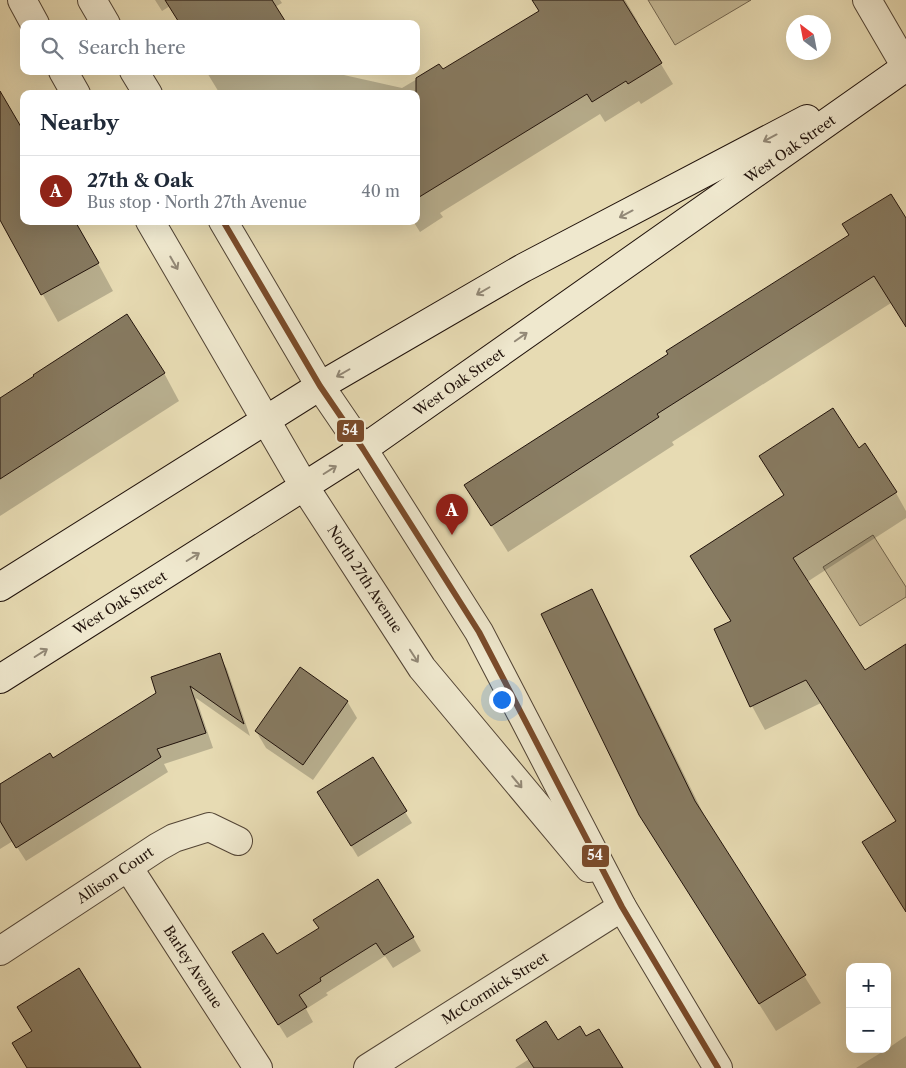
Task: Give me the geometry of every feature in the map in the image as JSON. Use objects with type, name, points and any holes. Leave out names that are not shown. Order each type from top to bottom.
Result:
[{"type":"street","points":[[22,0],[34,20]]},
{"type":"street","points":[[92,0],[104,20]]},
{"type":"street","points":[[867,0],[906,67]]},
{"type":"street","name":"West Oak Street","points":[[0,587],[320,386],[523,268],[906,67],[364,448],[0,679]]},
{"type":"street","points":[[65,75],[74,90]]},
{"type":"street","points":[[136,75],[146,90]]},
{"type":"street","name":"North 27th Avenue","points":[[152,225],[304,486],[422,668],[622,908]]},
{"type":"street","name":"North 27th Avenue","points":[[225,225],[320,386],[364,448],[479,632],[622,908],[718,1068]]},
{"type":"street","name":"Allison Court","points":[[0,951],[174,838],[209,827],[238,841]]},
{"type":"street","name":"Barley Avenue","points":[[128,867],[258,1068]]},
{"type":"street","name":"McCormick Street","points":[[368,1068],[622,908]]},
{"type":"shaded area","points":[[648,0],[751,0],[675,45]]},
{"type":"shaded area","points":[[873,535],[906,587],[906,597],[860,626],[823,567]]},
{"type":"building","points":[[165,0],[272,0],[284,20],[178,20]]},
{"type":"building","points":[[532,0],[623,0],[662,63],[628,84],[626,81],[592,102],[587,94],[420,197],[420,90],[416,90],[416,78],[439,64],[443,69],[539,11]]},
{"type":"building","points":[[0,91],[20,125],[20,225],[77,225],[99,263],[41,295],[0,220]]},
{"type":"building","points":[[891,194],[906,218],[906,327],[874,276],[657,414],[659,417],[491,526],[464,485],[668,354],[666,351],[849,235],[842,224]]},
{"type":"building","points":[[127,314],[165,373],[0,479],[0,398]]},
{"type":"building","points":[[833,408],[859,448],[865,443],[897,492],[793,558],[865,670],[906,644],[906,912],[862,842],[896,821],[806,680],[750,707],[714,629],[731,621],[690,556],[784,495],[759,456]]},
{"type":"building","points":[[592,589],[695,801],[806,975],[759,1004],[639,815],[541,614]]},
{"type":"building","points":[[220,653],[244,724],[190,686],[206,733],[157,749],[161,757],[16,848],[0,821],[0,784],[50,753],[53,758],[156,693],[151,677]]},
{"type":"building","points":[[300,667],[348,701],[303,765],[255,731]]},
{"type":"building","points":[[373,757],[407,811],[351,846],[317,792]]},
{"type":"building","points":[[378,879],[414,937],[384,955],[376,943],[320,978],[321,981],[299,995],[307,1007],[278,1025],[232,952],[263,933],[277,954],[319,928],[313,920]]},
{"type":"building","points":[[79,968],[141,1068],[27,1068],[12,1043],[32,1031],[17,1007]]},
{"type":"building","points":[[546,1021],[558,1040],[580,1026],[586,1036],[599,1029],[623,1068],[534,1068],[516,1040]]},
{"type":"transit line","name":"54","points":[[225,225],[320,386],[363,449],[479,632],[622,907],[718,1068]]},
{"type":"place","name":"27th & Oak","points":[[452,535]]}]
